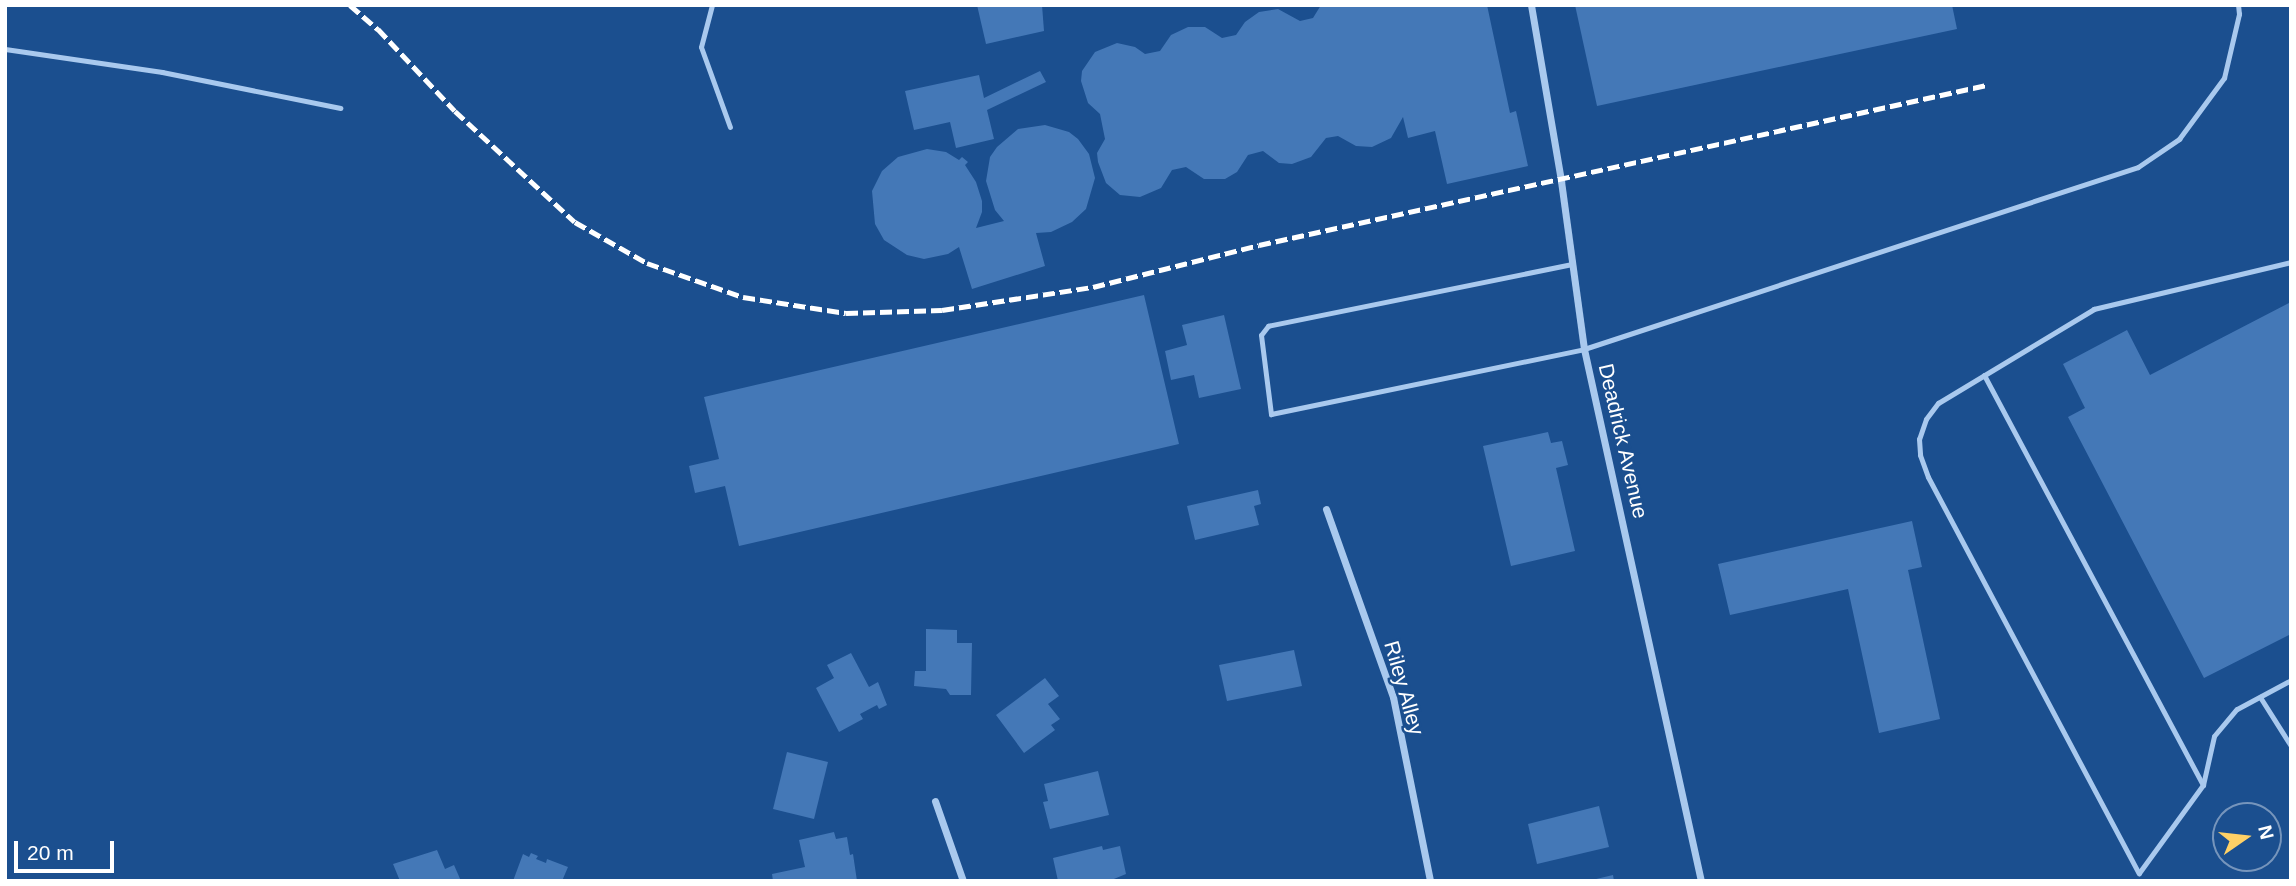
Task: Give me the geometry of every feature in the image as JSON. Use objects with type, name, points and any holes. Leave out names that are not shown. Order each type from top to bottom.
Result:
[{"type":"street","name":"Deadrick Avenue","points":[[1531,5],[1584,349],[1701,881]]},
{"type":"street","name":"Riley Alley","points":[[1326,509],[1393,697],[1430,881]]},
{"type":"street","points":[[935,801],[963,881]]},
{"type":"lane","points":[[712,5],[701,47],[730,127]]},
{"type":"lane","points":[[1572,264],[1268,326],[1261,335],[1271,414],[1584,349],[2138,167],[2179,139],[2224,78],[2239,14],[2238,5]]},
{"type":"lane","points":[[5,50],[162,72],[340,108]]},
{"type":"lane","points":[[2291,262],[2094,309],[1938,403],[1926,419],[1919,439],[1920,455],[1928,477],[2139,873],[2203,785],[2214,736],[2237,709],[2291,680]]},
{"type":"lane","points":[[1984,375],[2203,785]]},
{"type":"lane","points":[[2260,696],[2291,746]]},
{"type":"building","points":[[977,5],[1042,5],[1044,31],[986,44]]},
{"type":"building","points":[[1321,5],[1487,5],[1510,113],[1516,111],[1528,166],[1447,184],[1435,131],[1408,138],[1403,117],[1391,138],[1372,147],[1356,146],[1338,136],[1326,138],[1311,157],[1292,164],[1279,163],[1263,151],[1248,155],[1237,172],[1225,179],[1204,179],[1186,167],[1172,170],[1161,188],[1140,197],[1120,195],[1106,183],[1097,153],[1105,139],[1100,114],[1088,103],[1081,81],[1082,71],[1095,52],[1117,43],[1135,47],[1145,54],[1160,51],[1171,35],[1188,27],[1205,27],[1222,38],[1236,35],[1245,22],[1259,12],[1278,9],[1300,21],[1313,18]]},
{"type":"building","points":[[1575,5],[1952,5],[1957,29],[1597,106]]},
{"type":"building","points":[[1040,71],[1046,82],[987,110],[994,139],[956,148],[950,122],[914,130],[905,91],[979,75],[984,98]]},
{"type":"building","points":[[1045,125],[1069,132],[1078,139],[1089,154],[1095,178],[1086,209],[1072,222],[1051,232],[1036,233],[1045,266],[972,289],[959,247],[948,254],[924,259],[907,255],[884,240],[875,224],[872,191],[882,171],[898,157],[927,149],[946,152],[959,160],[962,157],[968,162],[965,165],[976,182],[982,201],[982,212],[976,228],[1004,221],[995,210],[986,181],[990,157],[997,147],[1018,129]]},
{"type":"building","points":[[1144,295],[1179,444],[739,546],[725,486],[695,493],[689,466],[719,459],[704,397]]},
{"type":"building","points":[[2291,302],[2291,634],[2204,678],[2068,417],[2085,408],[2063,364],[2127,330],[2150,375]]},
{"type":"building","points":[[1224,315],[1241,389],[1199,398],[1194,375],[1171,380],[1165,351],[1187,345],[1182,325]]},
{"type":"building","points":[[1548,432],[1551,443],[1562,441],[1568,465],[1556,468],[1575,551],[1511,566],[1483,446]]},
{"type":"building","points":[[1258,490],[1261,504],[1254,506],[1259,525],[1195,540],[1187,506]]},
{"type":"building","points":[[1912,521],[1922,567],[1908,570],[1940,719],[1879,733],[1848,589],[1730,615],[1718,564]]},
{"type":"building","points":[[926,629],[957,630],[957,643],[972,643],[971,695],[950,695],[946,689],[914,686],[915,671],[926,671]]},
{"type":"building","points":[[1294,650],[1302,686],[1227,701],[1219,665]]},
{"type":"building","points":[[851,653],[869,687],[878,682],[887,705],[879,709],[877,705],[860,714],[863,719],[839,732],[816,688],[834,678],[827,665]]},
{"type":"building","points":[[1045,678],[1059,696],[1048,704],[1060,719],[1051,725],[1055,730],[1024,753],[996,715]]},
{"type":"building","points":[[787,752],[828,762],[814,819],[773,809]]},
{"type":"building","points":[[1098,771],[1109,815],[1050,829],[1043,802],[1048,801],[1044,784]]},
{"type":"building","points":[[1599,806],[1609,847],[1537,864],[1528,824]]},
{"type":"building","points":[[834,832],[836,839],[847,837],[857,881],[773,881],[772,874],[805,867],[799,840]]},
{"type":"building","points":[[1102,846],[1103,850],[1120,846],[1126,874],[1109,881],[1058,881],[1053,858]]},
{"type":"building","points":[[437,850],[445,869],[454,865],[461,881],[400,881],[393,864]]},
{"type":"building","points":[[531,853],[538,856],[536,859],[546,863],[547,859],[568,867],[562,881],[513,881],[523,854],[529,857]]},
{"type":"building","points":[[1613,875],[1614,881],[1592,881],[1592,880]]},
{"type":"railway","points":[[350,5],[378,29],[455,111],[575,222],[647,263],[743,297],[846,313],[942,310],[1093,287],[1259,245],[1987,85]]}]
